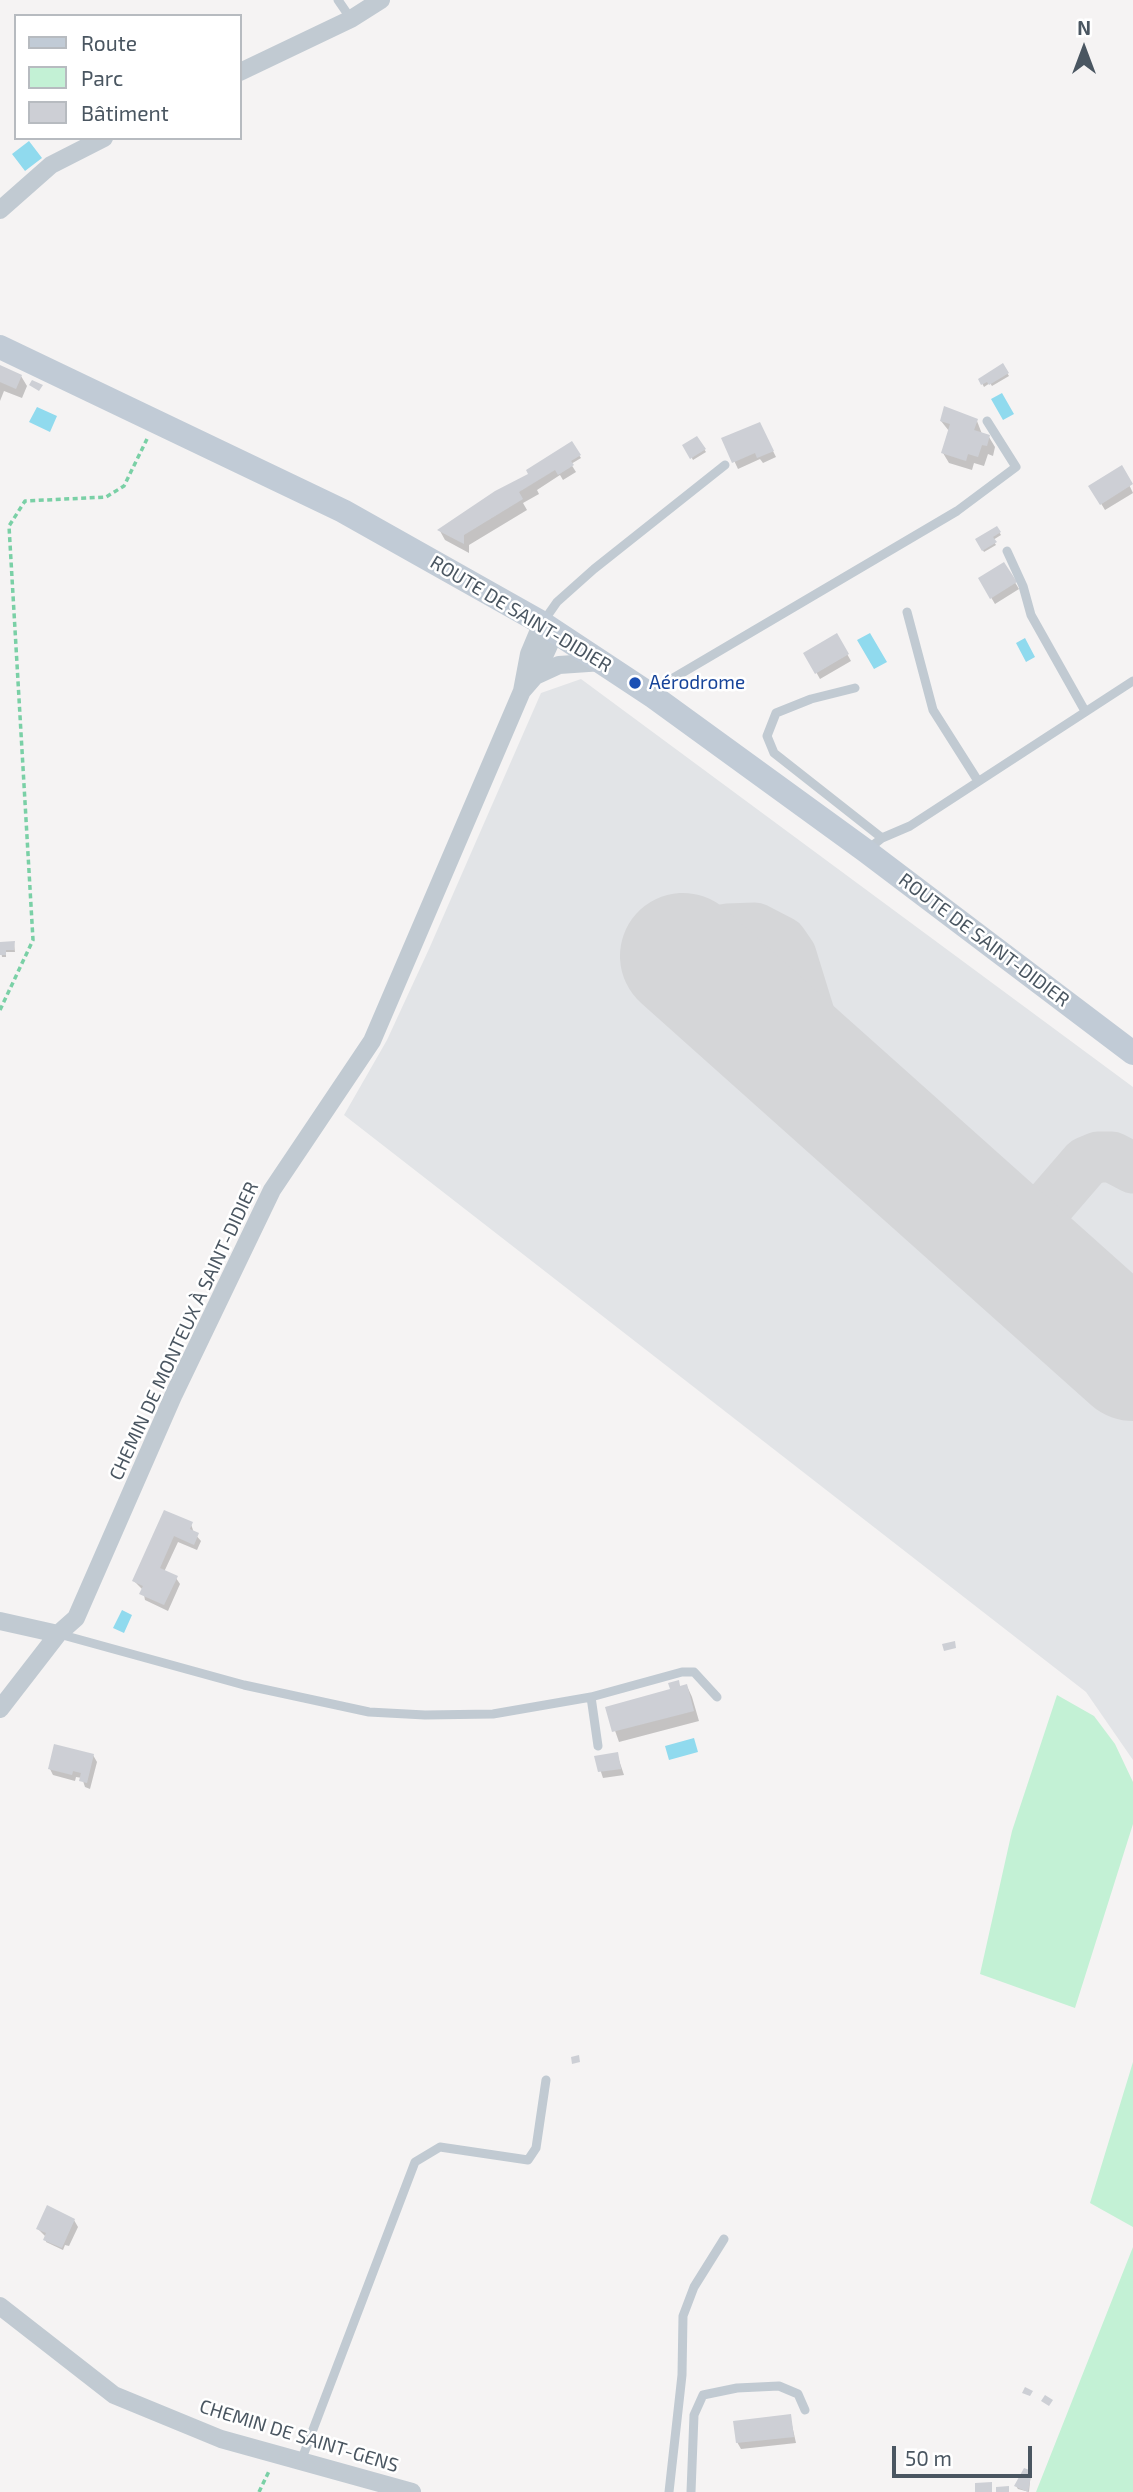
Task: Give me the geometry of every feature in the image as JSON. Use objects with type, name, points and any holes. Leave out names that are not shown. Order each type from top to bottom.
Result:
[{"type":"main road","name":"ROUTE DE SAINT-DIDIER","points":[[0,347],[343,511],[549,627],[874,844],[1133,1053]]},
{"type":"street","points":[[242,71],[351,19],[382,0]]},
{"type":"street","points":[[0,210],[51,165],[100,140]]},
{"type":"street","name":"CHEMIN DE MONTEUX À SAINT-DIDIER","points":[[535,676],[549,627]]},
{"type":"street","name":"CHEMIN DE MONTEUX À SAINT-DIDIER","points":[[0,1709],[58,1634],[76,1618],[174,1394],[272,1190],[372,1041],[522,691],[529,654],[549,627]]},
{"type":"street","name":"CHEMIN DE MONTEUX À SAINT-DIDIER","points":[[522,691],[535,676],[559,665],[603,662]]},
{"type":"street","points":[[0,1621],[58,1634]]},
{"type":"street","name":"CHEMIN DE SAINT-GENS","points":[[0,2306],[114,2395],[221,2439],[412,2492]]},
{"type":"lane","points":[[338,0],[351,19]]},
{"type":"lane","points":[[654,697],[670,680],[957,511],[1016,467],[987,421]]},
{"type":"lane","points":[[549,627],[558,602],[594,569],[725,465]]},
{"type":"lane","points":[[1007,551],[1023,586],[1031,615],[1085,711]]},
{"type":"lane","points":[[907,612],[933,710],[978,781]]},
{"type":"lane","points":[[855,688],[811,699],[776,713],[767,736],[774,752],[874,844],[910,827],[1133,681]]},
{"type":"lane","points":[[58,1634],[244,1685],[369,1712],[425,1715],[494,1713],[591,1697],[681,1672],[694,1672],[717,1697]]},
{"type":"lane","points":[[591,1697],[598,1746]]},
{"type":"lane","points":[[301,2461],[415,2162],[440,2147],[528,2160],[536,2148],[546,2080]]},
{"type":"lane","points":[[669,2492],[682,2375],[683,2316],[694,2287],[724,2239]]},
{"type":"lane","points":[[691,2492],[694,2415],[703,2395],[737,2388],[779,2386],[798,2394],[805,2410]]},
{"type":"path","points":[[0,1010],[33,940],[9,526],[25,501],[106,496],[124,486],[141,447],[161,422]]},
{"type":"path","points":[[259,2492],[276,2454]]},
{"type":"shaded area","points":[[581,679],[1133,1087],[1133,1760],[1086,1692],[344,1115],[387,1040],[541,693]]},
{"type":"green space","points":[[1057,1695],[1094,1716],[1115,1744],[1133,1782],[1133,1824],[1075,2008],[980,1974],[1012,1831]]},
{"type":"green space","points":[[1133,2062],[1133,2227],[1090,2203]]},
{"type":"green space","points":[[1133,2247],[1133,2492],[1036,2492]]},
{"type":"water","points":[[29,141],[42,158],[25,171],[12,154]]},
{"type":"water","points":[[1002,393],[1014,414],[1003,420],[991,399]]},
{"type":"water","points":[[37,407],[57,416],[50,432],[29,422]]},
{"type":"water","points":[[870,633],[887,662],[874,669],[857,640]]},
{"type":"water","points":[[1025,638],[1035,657],[1026,662],[1016,643]]},
{"type":"water","points":[[122,1610],[132,1615],[124,1633],[113,1628]]},
{"type":"water","points":[[694,1738],[698,1752],[669,1760],[665,1746]]},
{"type":"building","points":[[1003,363],[1009,373],[989,385],[987,382],[981,385],[978,379]]},
{"type":"building","points":[[0,365],[22,375],[16,389],[0,382]]},
{"type":"building","points":[[32,380],[43,385],[39,391],[29,385]]},
{"type":"building","points":[[944,406],[978,419],[974,430],[990,435],[987,446],[982,445],[978,457],[968,454],[966,461],[941,453],[950,424],[940,421]]},
{"type":"building","points":[[760,422],[774,451],[757,458],[755,453],[732,463],[721,438]]},
{"type":"building","points":[[697,436],[706,449],[690,459],[682,445]]},
{"type":"building","points":[[572,441],[581,455],[571,461],[574,465],[558,475],[555,470],[519,492],[523,499],[464,535],[464,544],[437,530],[495,491],[528,474],[526,470]]},
{"type":"building","points":[[1122,465],[1133,484],[1100,505],[1088,486]]},
{"type":"building","points":[[997,526],[1001,532],[993,537],[997,542],[982,551],[975,539]]},
{"type":"building","points":[[1004,562],[1017,582],[990,599],[978,578]]},
{"type":"building","points":[[837,633],[849,654],[815,674],[803,653]]},
{"type":"building","points":[[15,941],[14,950],[6,950],[6,955],[0,955],[0,942]]},
{"type":"building","points":[[164,1510],[193,1522],[190,1529],[199,1533],[194,1545],[174,1536],[160,1568],[178,1576],[164,1605],[139,1594],[143,1586],[132,1581]]},
{"type":"building","points":[[955,1641],[956,1648],[944,1651],[942,1644]]},
{"type":"building","points":[[679,1680],[680,1686],[687,1684],[694,1711],[612,1732],[605,1707],[670,1689],[668,1683]]},
{"type":"building","points":[[54,1744],[94,1754],[87,1783],[79,1781],[81,1773],[73,1771],[72,1775],[48,1769]]},
{"type":"building","points":[[618,1752],[621,1769],[598,1772],[594,1756]]},
{"type":"building","points":[[579,2055],[580,2062],[572,2064],[571,2057]]},
{"type":"building","points":[[47,2205],[75,2219],[62,2248],[43,2240],[46,2233],[36,2229]]},
{"type":"building","points":[[1025,2387],[1033,2391],[1030,2396],[1022,2393]]},
{"type":"building","points":[[1045,2395],[1053,2400],[1049,2406],[1041,2401]]},
{"type":"building","points":[[791,2414],[794,2437],[736,2443],[733,2421]]},
{"type":"building","points":[[1024,2468],[1032,2471],[1028,2492],[1014,2486]]},
{"type":"building","points":[[992,2482],[992,2492],[975,2492],[975,2483]]},
{"type":"building","points":[[1009,2486],[1009,2492],[996,2492],[996,2487]]},
{"type":"taxiway","points":[[697,967],[708,940],[727,929],[755,928],[782,942],[791,955],[833,1091]]},
{"type":"taxiway","points":[[1011,1249],[1086,1162],[1098,1157],[1112,1157],[1133,1168]]},
{"type":"runway","points":[[683,956],[1133,1358]]},
{"type":"place","name":"Aérodrome","points":[[635,683]]}]
